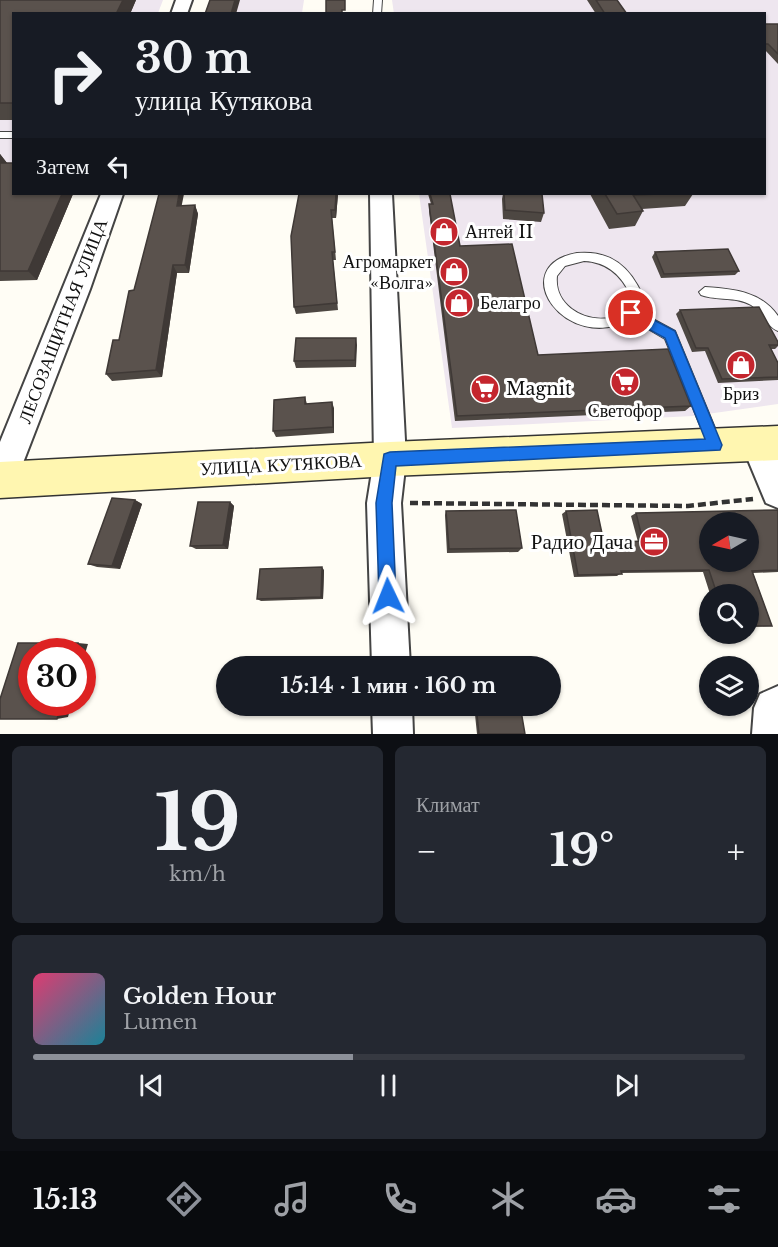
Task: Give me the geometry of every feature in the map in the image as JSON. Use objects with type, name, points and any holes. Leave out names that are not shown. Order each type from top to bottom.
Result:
[{"type":"main road","name":"УЛИЦА КУТЯКОВА","points":[[0,480],[390,459],[768,443]]},
{"type":"street","name":"ЛЕСОЗАЩИТНАЯ УЛИЦА","points":[[0,480],[77,290],[112,195]]},
{"type":"street","points":[[381,195],[390,459],[384,503],[391,656]]},
{"type":"street","points":[[767,495],[768,443]]},
{"type":"street","points":[[772,734],[774,708],[778,706]]},
{"type":"street","points":[[392,716],[393,734]]},
{"type":"lane","points":[[589,257],[611,263],[629,277],[637,296],[631,313],[611,323],[588,322],[568,313],[554,299],[549,283],[554,268],[569,259],[589,257]]},
{"type":"lane","points":[[705,292],[744,295],[761,304],[778,326]]},
{"type":"lane","points":[[631,313],[670,335],[715,445]]},
{"type":"path","points":[[384,503],[688,506],[767,495]]},
{"type":"path","points":[[688,506],[690,514]]},
{"type":"shaded area","points":[[0,0],[163,0],[158,12],[12,12],[13,195],[0,205]]},
{"type":"shaded area","points":[[210,0],[304,0],[302,12],[206,12]]},
{"type":"shaded area","points":[[392,0],[778,0],[778,404],[693,416],[452,428],[419,195],[766,195],[766,12],[394,12]]},
{"type":"building","points":[[0,0],[123,0],[117,12],[12,12],[12,103],[0,103]]},
{"type":"building","points":[[210,0],[235,0],[232,12],[206,12]]},
{"type":"building","points":[[326,0],[345,0],[345,10],[342,12],[326,12]]},
{"type":"building","points":[[596,0],[617,0],[626,12],[604,12]]},
{"type":"building","points":[[766,24],[778,24],[778,54],[766,44]]},
{"type":"building","points":[[0,163],[12,163],[12,195],[62,195],[28,271],[0,271]]},
{"type":"building","points":[[159,195],[179,195],[177,206],[195,205],[185,265],[173,265],[156,370],[106,374],[113,340],[119,340],[129,291],[134,290]]},
{"type":"building","points":[[299,195],[336,195],[335,210],[331,210],[337,303],[294,307],[291,236]]},
{"type":"building","points":[[430,195],[450,195],[460,246],[512,244],[538,355],[668,349],[691,406],[457,416],[429,204],[433,204]]},
{"type":"building","points":[[504,195],[542,195],[544,213],[505,210]]},
{"type":"building","points":[[606,195],[633,195],[643,211],[617,214]]},
{"type":"building","points":[[728,249],[739,271],[664,274],[655,252]]},
{"type":"building","points":[[759,307],[778,342],[778,345],[769,345],[778,363],[778,377],[722,379],[708,348],[696,348],[680,310]]},
{"type":"building","points":[[296,338],[356,338],[355,360],[294,361]]},
{"type":"building","points":[[305,397],[305,404],[332,402],[333,427],[273,431],[274,400]]},
{"type":"building","points":[[112,498],[135,500],[112,566],[88,564]]},
{"type":"building","points":[[198,502],[230,502],[223,545],[190,546]]},
{"type":"building","points":[[516,510],[522,548],[449,549],[446,511]]},
{"type":"building","points":[[597,510],[604,543],[643,541],[636,513],[778,510],[778,570],[759,571],[759,512],[699,512],[699,570],[621,571],[622,574],[578,575],[566,511]]},
{"type":"building","points":[[322,567],[321,597],[257,599],[260,569]]},
{"type":"building","points":[[710,572],[752,572],[757,584],[714,584]]},
{"type":"building","points":[[759,590],[772,626],[759,626]]},
{"type":"building","points":[[18,643],[18,716],[58,716],[57,719],[0,719],[0,699]]},
{"type":"building","points":[[477,716],[522,716],[525,734],[479,734]]},
{"type":"place","name":"Антей II","points":[[444,232]]},
{"type":"place","name":"Агромаркет «Волга»","points":[[454,272]]},
{"type":"place","name":"Белагро","points":[[459,303]]},
{"type":"place","name":"Бриз","points":[[741,365]]},
{"type":"place","name":"Светофор","points":[[625,382]]},
{"type":"place","name":"Magnit","points":[[485,389]]},
{"type":"place","name":"Радио Дача","points":[[654,542]]},
{"type":"route","points":[[388,596],[384,503],[390,459],[715,445],[670,335],[631,313]]}]
